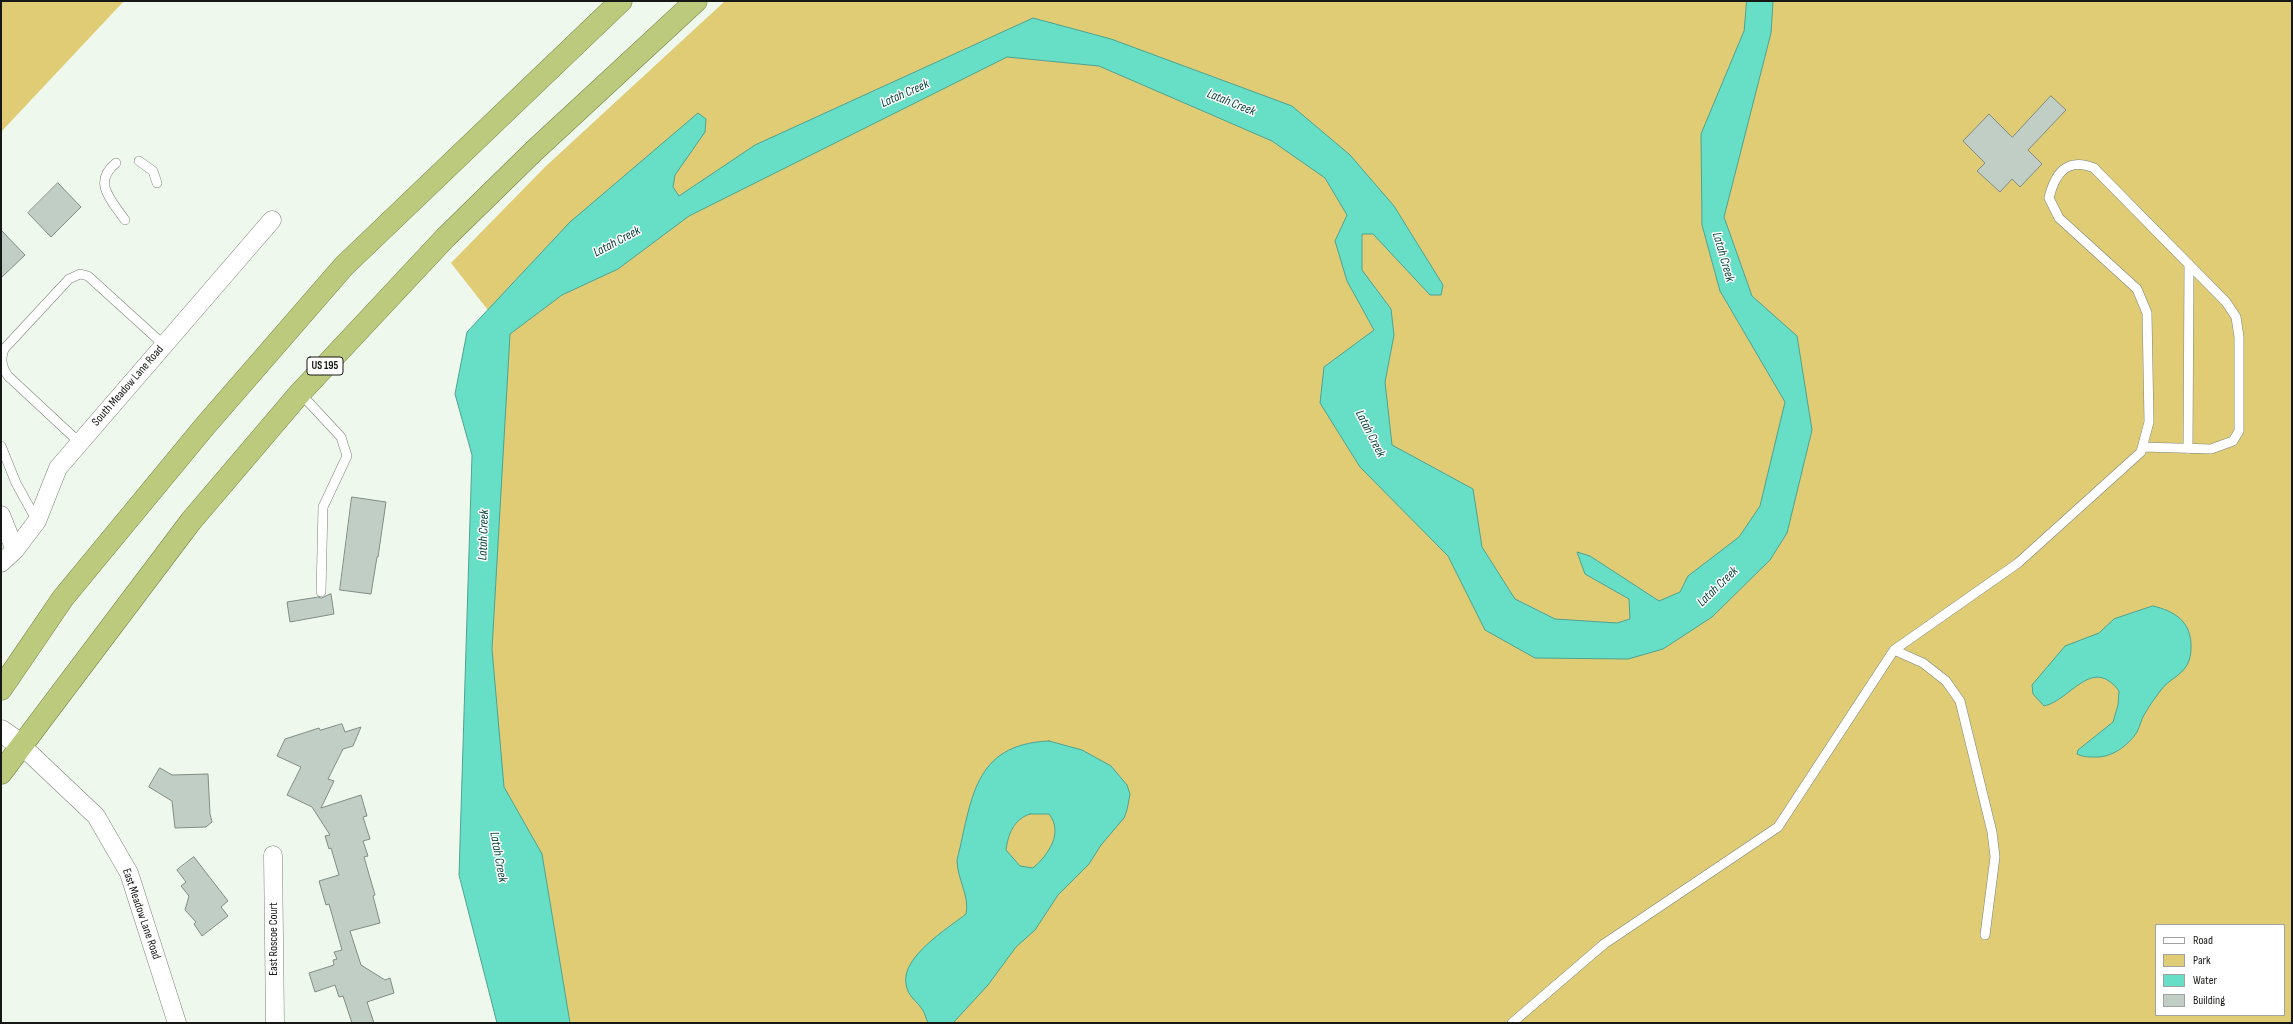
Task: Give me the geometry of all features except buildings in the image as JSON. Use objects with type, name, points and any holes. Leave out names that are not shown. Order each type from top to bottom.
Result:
[{"type":"highway","points":[[1,690],[63,598],[205,426],[344,266],[621,1]]},
{"type":"highway","name":"US 195","points":[[1,773],[191,521],[300,393],[445,238],[540,144],[696,1]]},
{"type":"street","name":"South Meadow Lane Road","points":[[1,563],[15,550],[37,521],[58,468],[272,220]]},
{"type":"street","points":[[1,515],[15,550]]},
{"type":"street","points":[[1,731],[21,745]]},
{"type":"street","name":"East Meadow Lane Road","points":[[21,745],[96,816],[129,873],[177,1023]]},
{"type":"street","name":"East Roscoe Court","points":[[274,854],[275,1023]]},
{"type":"lane","points":[[139,161],[153,171],[157,183]]},
{"type":"lane","points":[[116,163],[108,169],[104,178],[106,192],[125,220]]},
{"type":"lane","points":[[1512,1023],[1604,944],[1778,826],[1894,650],[2018,563],[2141,452],[2142,447],[2148,422],[2147,313],[2137,289],[2059,218],[2049,198],[2053,180],[2066,167],[2081,163],[2094,168],[2226,302],[2236,317],[2239,338],[2239,431],[2232,441],[2224,446],[2211,449],[2142,447]]},
{"type":"lane","points":[[2188,449],[2189,264]]},
{"type":"lane","points":[[80,443],[8,376],[2,366],[1,357],[4,349],[69,279],[80,274],[88,276],[164,346]]},
{"type":"lane","points":[[300,393],[341,437],[347,456],[323,507],[321,592]]},
{"type":"lane","points":[[1,446],[16,484],[37,521]]},
{"type":"lane","points":[[1894,650],[1924,663],[1946,681],[1960,701],[1992,832],[1995,857],[1985,935]]},
{"type":"green space","points":[[1,1],[124,1],[1,132]]},
{"type":"green space","points":[[725,1],[2292,1],[2292,1023],[527,1023],[485,786],[498,323],[451,263],[545,167]]},
{"type":"water","name":"Latah Creek","points":[[1747,1],[1773,1],[1771,33],[1724,217],[1752,296],[1797,336],[1812,430],[1787,533],[1770,560],[1712,617],[1663,649],[1628,659],[1535,658],[1485,630],[1448,556],[1360,467],[1320,403],[1324,367],[1374,330],[1347,281],[1335,241],[1347,215],[1325,178],[1272,141],[1099,66],[1007,57],[689,216],[618,269],[562,295],[510,334],[492,649],[504,787],[542,854],[570,1023],[497,1023],[459,875],[472,455],[455,394],[467,332],[570,222],[698,113],[706,119],[705,132],[675,175],[673,187],[679,196],[755,145],[1033,18],[1111,39],[1292,106],[1350,155],[1394,206],[1443,285],[1441,295],[1430,295],[1373,234],[1362,234],[1362,270],[1391,309],[1394,335],[1385,382],[1392,445],[1473,489],[1482,547],[1515,599],[1555,619],[1617,623],[1630,619],[1629,599],[1585,574],[1577,552],[1590,556],[1659,601],[1680,592],[1688,576],[1739,537],[1760,506],[1785,402],[1720,291],[1702,225],[1701,134],[1744,31]]},
{"type":"water","points":[[2153,606],[2168,611],[2181,619],[2189,631],[2191,639],[2190,659],[2184,669],[2161,690],[2144,715],[2137,732],[2129,742],[2119,750],[2101,757],[2081,756],[2077,754],[2078,750],[2113,722],[2118,705],[2119,691],[2109,681],[2100,677],[2091,678],[2054,702],[2044,706],[2033,694],[2032,685],[2065,646],[2099,633],[2114,619]]},
{"type":"water","points":[[1049,741],[1082,750],[1111,766],[1127,785],[1130,794],[1127,810],[1124,818],[1101,845],[1089,864],[1058,895],[1035,930],[1016,947],[988,985],[953,1023],[928,1023],[920,1006],[908,992],[906,974],[918,954],[927,944],[966,914],[967,907],[965,894],[959,874],[957,860],[972,797],[990,764],[1004,753],[1024,745]],"holes":[[[1030,814],[1049,814],[1055,829],[1049,850],[1033,868],[1020,866],[1006,850],[1010,833],[1016,823],[1024,816]]]}]
